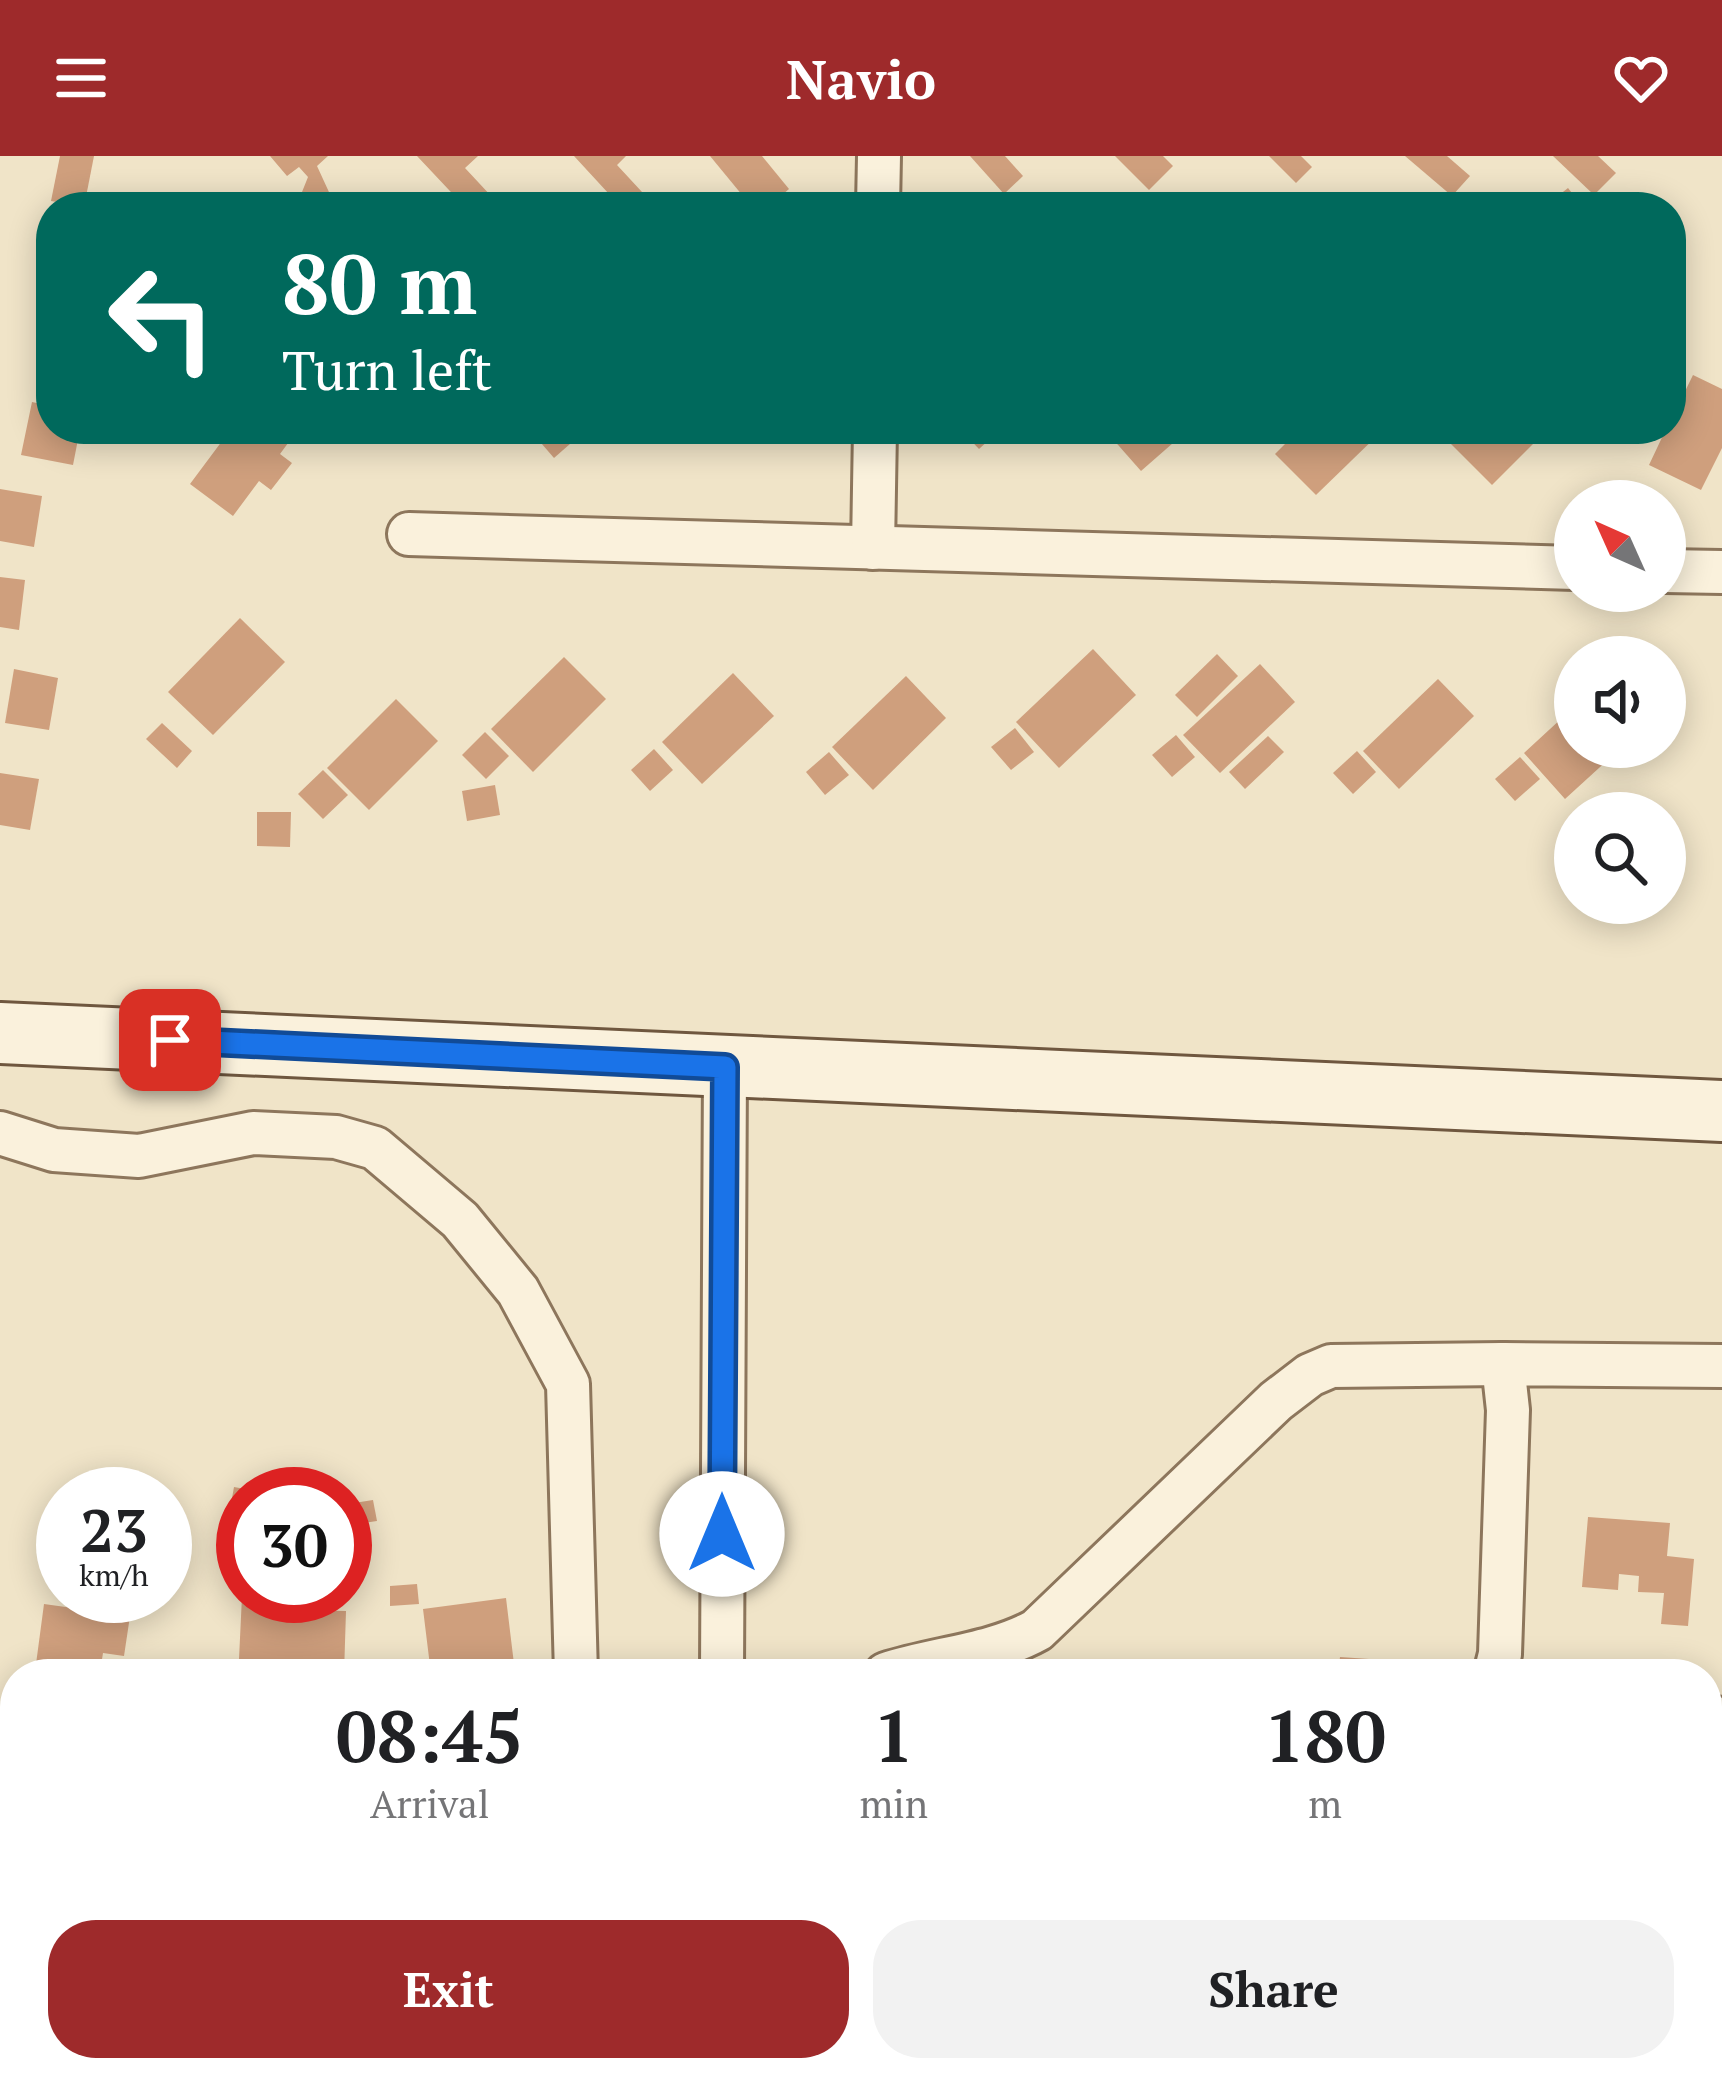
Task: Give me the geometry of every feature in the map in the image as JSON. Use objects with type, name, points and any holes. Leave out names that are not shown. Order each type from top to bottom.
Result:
[{"type":"main road","points":[[0,1033],[1722,1111]]},
{"type":"street","points":[[878,192],[879,156]]},
{"type":"street","points":[[873,548],[875,444]]},
{"type":"street","points":[[410,534],[1554,567]]},
{"type":"street","points":[[1686,571],[1722,572]]},
{"type":"street","points":[[722,1659],[725,1067]]},
{"type":"street","points":[[0,1133],[54,1150],[139,1156],[253,1133],[336,1137],[375,1148],[460,1220],[518,1291],[568,1384],[576,1659]]},
{"type":"street","points":[[1503,1364],[1508,1410],[1504,1659]]},
{"type":"street","points":[[941,1659],[1011,1645],[1037,1630],[1276,1401],[1310,1375],[1331,1366],[1722,1366]]},
{"type":"building","points":[[60,156],[94,156],[87,192],[53,192]]},
{"type":"building","points":[[270,156],[328,156],[317,166],[329,192],[302,192],[308,177],[299,167],[287,176]]},
{"type":"building","points":[[417,156],[478,156],[465,168],[487,192],[451,192]]},
{"type":"building","points":[[574,156],[626,156],[617,165],[642,192],[607,192]]},
{"type":"building","points":[[710,156],[762,156],[789,189],[786,192],[740,192]]},
{"type":"building","points":[[970,156],[1005,156],[1023,176],[1002,192]]},
{"type":"building","points":[[1115,156],[1163,156],[1173,166],[1149,190]]},
{"type":"building","points":[[1269,156],[1301,156],[1312,167],[1296,183]]},
{"type":"building","points":[[1405,156],[1447,156],[1470,176],[1456,192],[1447,192]]},
{"type":"building","points":[[1553,156],[1598,156],[1616,173],[1597,192],[1591,192]]},
{"type":"building","points":[[1693,375],[1722,389],[1722,448],[1701,490],[1649,465],[1659,444],[1686,444],[1686,389]]},
{"type":"building","points":[[32,402],[36,403],[36,444],[77,444],[73,465],[21,455]]},
{"type":"building","points":[[220,444],[287,444],[280,454],[292,463],[271,490],[259,481],[233,516],[190,484]]},
{"type":"building","points":[[542,444],[570,444],[554,458]]},
{"type":"building","points":[[1117,444],[1172,444],[1141,471]]},
{"type":"building","points":[[1285,444],[1369,444],[1316,495],[1275,454]]},
{"type":"building","points":[[1451,444],[1533,444],[1492,485]]},
{"type":"building","points":[[0,489],[42,496],[34,547],[0,541]]},
{"type":"building","points":[[0,577],[25,580],[19,630],[0,627]]},
{"type":"building","points":[[240,618],[285,662],[213,735],[168,692]]},
{"type":"building","points":[[1093,649],[1136,695],[1059,768],[1016,722]]},
{"type":"building","points":[[1217,654],[1238,676],[1197,717],[1175,695]]},
{"type":"building","points":[[564,657],[606,699],[533,772],[491,729]]},
{"type":"building","points":[[1260,664],[1295,702],[1220,773],[1183,735]]},
{"type":"building","points":[[14,669],[58,678],[49,730],[5,723]]},
{"type":"building","points":[[733,673],[774,716],[702,784],[662,742]]},
{"type":"building","points":[[906,676],[946,718],[873,790],[832,747]]},
{"type":"building","points":[[1438,679],[1474,716],[1399,789],[1363,751]]},
{"type":"building","points":[[396,699],[438,741],[369,810],[327,768]]},
{"type":"building","points":[[162,723],[192,751],[177,768],[146,739]]},
{"type":"building","points":[[1554,725],[1554,768],[1599,768],[1573,792],[1559,792],[1524,753]]},
{"type":"building","points":[[1015,728],[1034,752],[1011,770],[991,747]]},
{"type":"building","points":[[485,732],[509,756],[486,779],[462,755]]},
{"type":"building","points":[[1176,735],[1195,757],[1172,777],[1152,755]]},
{"type":"building","points":[[1268,736],[1284,752],[1245,789],[1229,772]]},
{"type":"building","points":[[654,749],[673,770],[650,791],[631,770]]},
{"type":"building","points":[[1357,751],[1376,772],[1353,794],[1333,773]]},
{"type":"building","points":[[829,752],[849,775],[825,795],[806,772]]},
{"type":"building","points":[[1520,757],[1540,779],[1515,801],[1495,779]]},
{"type":"building","points":[[323,770],[348,795],[323,819],[298,794]]},
{"type":"building","points":[[0,773],[39,779],[30,830],[0,825]]},
{"type":"building","points":[[495,785],[500,815],[467,821],[462,791]]},
{"type":"building","points":[[257,812],[291,812],[290,847],[257,846]]},
{"type":"building","points":[[1588,1517],[1670,1523],[1667,1556],[1694,1559],[1688,1626],[1661,1624],[1664,1593],[1638,1592],[1639,1576],[1619,1574],[1618,1590],[1582,1587]]},
{"type":"building","points":[[417,1584],[419,1604],[390,1606],[390,1586]]},
{"type":"building","points":[[506,1598],[513,1659],[429,1659],[423,1609]]},
{"type":"building","points":[[41,1623],[129,1623],[124,1656],[103,1653],[102,1659],[37,1659]]},
{"type":"building","points":[[241,1623],[346,1623],[344,1659],[239,1659]]},
{"type":"route","points":[[170,1040],[725,1067],[722,1534]]}]
